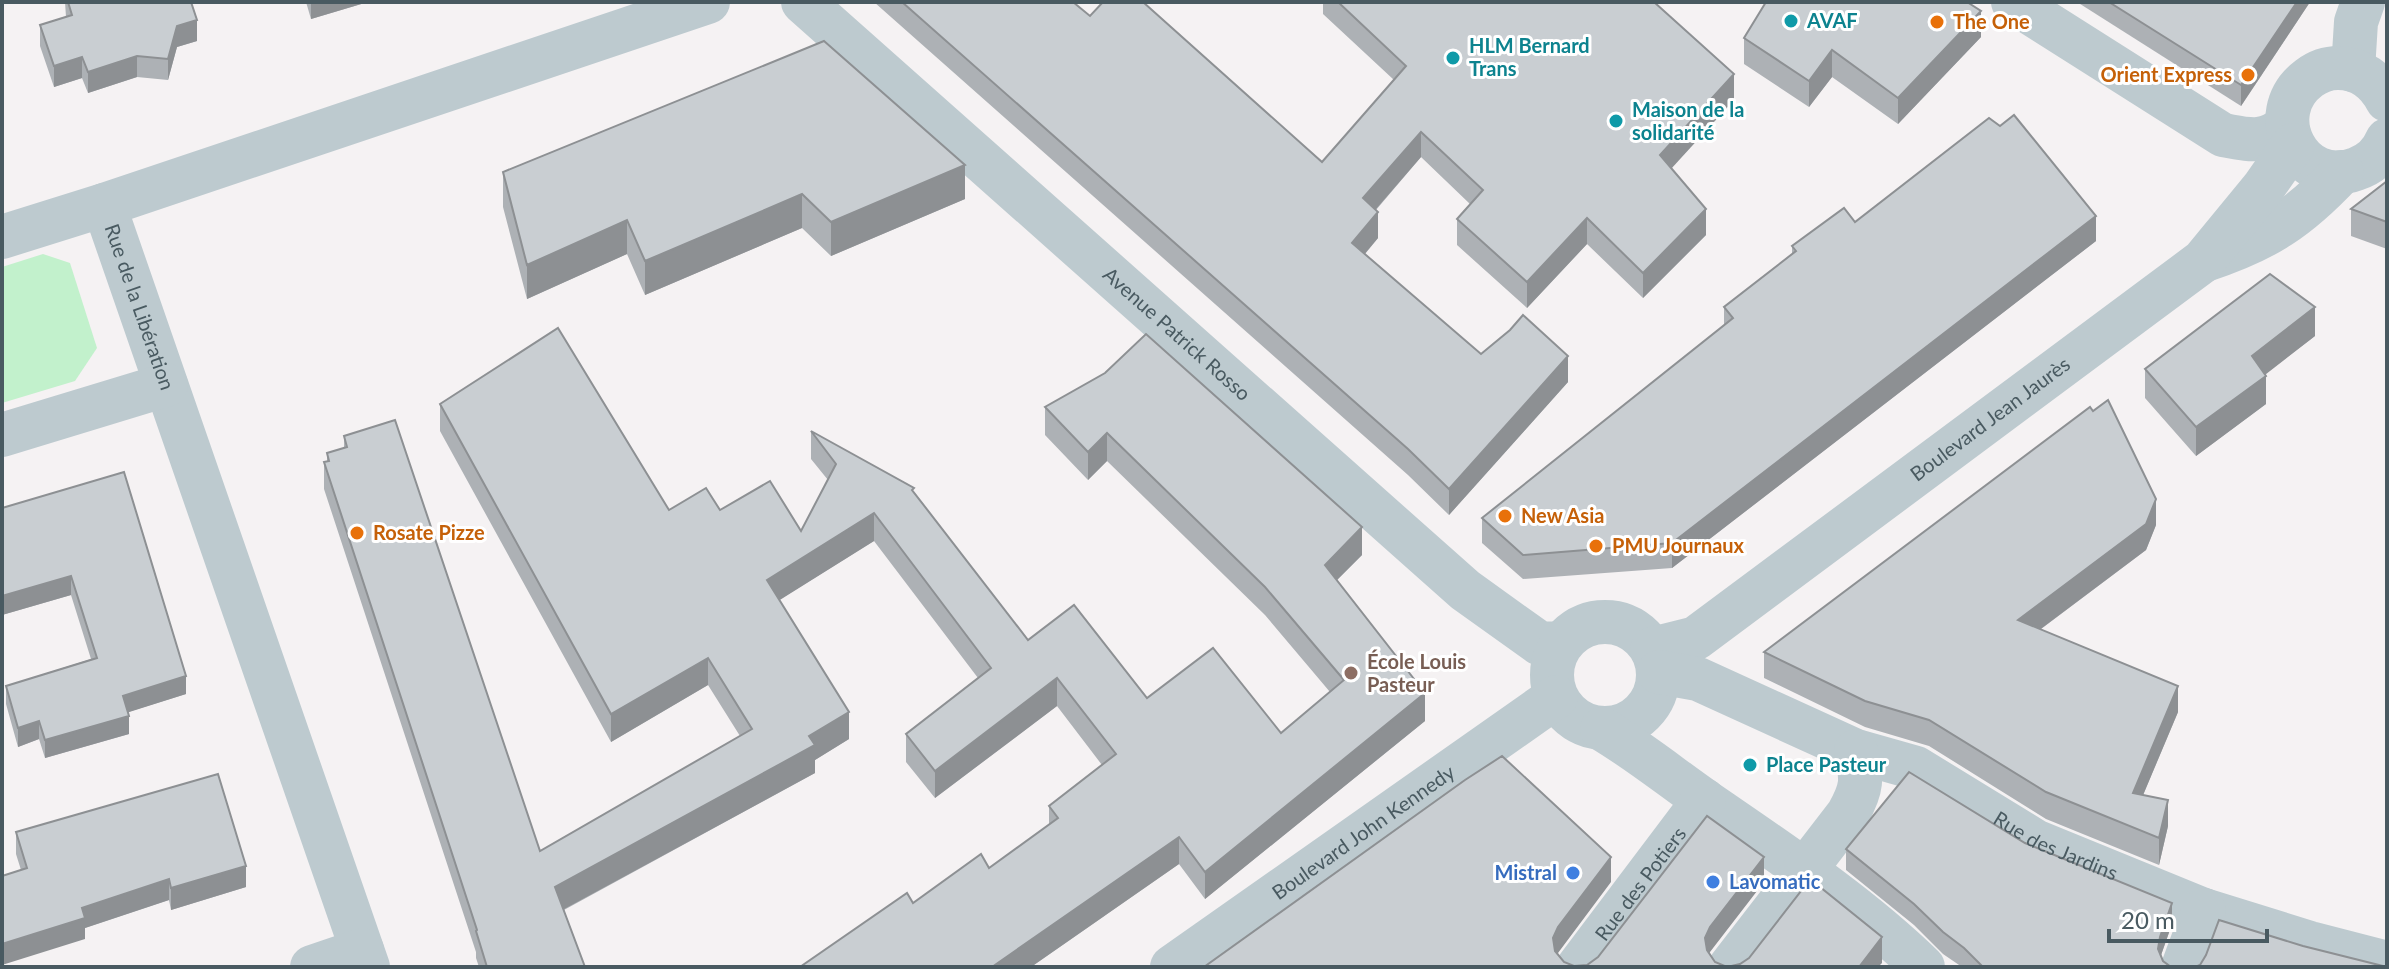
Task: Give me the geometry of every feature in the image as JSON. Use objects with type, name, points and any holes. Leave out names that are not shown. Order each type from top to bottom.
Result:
[{"type":"street","name":"Rue de la Libération","points":[[365,959],[104,205],[708,2]]},
{"type":"street","name":"Avenue Patrick Rosso","points":[[803,2],[1465,590],[1539,643],[1561,644]]},
{"type":"street","points":[[2013,2],[2223,135],[2252,140],[2290,135],[2298,153],[2313,166],[2332,172],[2352,171],[2369,163],[2378,156],[2387,140]]},
{"type":"street","points":[[2363,2],[2356,22],[2377,86]]},
{"type":"street","name":"Boulevard Jean Jaurès","points":[[1655,660],[1696,638],[2203,261],[2263,188],[2290,135],[2289,106],[2305,81],[2332,68],[2377,86]]},
{"type":"street","points":[[2203,261],[2241,249],[2277,230],[2304,210],[2342,172]]},
{"type":"street","points":[[2,237],[104,205]]},
{"type":"street","points":[[2,435],[166,385]]},
{"type":"street","points":[[1608,621],[1625,625],[1641,635],[1655,660],[1657,690],[1649,707],[1619,727],[1602,729],[1587,726],[1564,710],[1556,697],[1551,670],[1561,644],[1574,631],[1590,623],[1608,621]]},
{"type":"street","points":[[1655,660],[1856,751],[1862,778],[1857,797],[1840,825],[1730,967]]},
{"type":"street","name":"Boulevard John Kennedy","points":[[1172,967],[1556,697]]},
{"type":"street","points":[[1602,729],[1806,870],[1898,942],[1923,967]]},
{"type":"street","name":"Rue des Jardins","points":[[1856,751],[1916,768],[2035,841],[2204,910],[2387,963]]},
{"type":"street","name":"Rue des Potiers","points":[[1578,967],[1704,800]]},
{"type":"street","points":[[2183,967],[2204,910]]},
{"type":"street","points":[[312,967],[365,959]]},
{"type":"green space","points":[[43,254],[70,263],[97,348],[75,381],[2,403],[2,267]]},
{"type":"building","points":[[68,2],[191,2],[197,20],[177,26],[168,59],[137,56],[88,72],[82,57],[54,66],[40,25],[72,15]]},
{"type":"building","points":[[902,2],[1073,2],[1090,16],[1103,2],[1143,2],[1322,162],[1406,66],[1338,2],[1654,2],[1734,74],[1660,155],[1706,209],[1643,273],[1587,218],[1527,282],[1457,219],[1483,190],[1421,132],[1363,198],[1378,212],[1352,243],[1481,354],[1523,315],[1568,356],[1449,489],[1408,449]]},
{"type":"building","points":[[1766,2],[1967,2],[1981,11],[1898,98],[1832,50],[1809,81],[1744,38]]},
{"type":"building","points":[[2109,2],[2297,2],[2241,85]]},
{"type":"building","points":[[824,41],[965,165],[831,222],[802,194],[645,261],[627,220],[527,265],[503,172]]},
{"type":"building","points":[[2014,115],[2096,216],[1672,543],[1523,555],[1482,518],[1733,318],[1724,307],[1796,251],[1792,246],[1844,208],[1855,222],[1989,118],[2000,126]]},
{"type":"building","points":[[2387,181],[2387,222],[2351,209]]},
{"type":"building","points":[[2270,274],[2315,307],[2252,356],[2266,376],[2196,427],[2145,369]]},
{"type":"building","points":[[558,328],[669,510],[706,488],[720,510],[770,481],[801,531],[836,464],[811,431],[914,488],[912,490],[1028,640],[1074,605],[1147,698],[1213,648],[1281,733],[1344,680],[1265,587],[1107,433],[1088,452],[1045,407],[1105,373],[1146,334],[1362,527],[1325,565],[1425,693],[1205,872],[1179,837],[992,967],[800,967],[907,893],[913,903],[981,854],[989,868],[1058,818],[1049,806],[1116,754],[1057,678],[935,771],[906,734],[991,668],[874,513],[767,580],[849,712],[809,736],[815,745],[555,887],[585,967],[487,967],[324,462],[329,461],[327,453],[347,447],[344,436],[395,420],[540,851],[752,729],[708,658],[611,714],[440,404]]},
{"type":"building","points":[[2108,400],[2156,499],[2146,524],[2018,620],[2178,686],[2133,793],[2168,800],[2159,838],[2046,792],[1929,720],[1865,701],[1764,652],[2090,407],[2093,411]]},
{"type":"building","points":[[124,472],[186,676],[123,696],[129,716],[45,740],[39,721],[18,728],[6,686],[97,658],[71,576],[2,596],[2,508]]},
{"type":"building","points":[[1502,756],[1611,857],[1553,938],[1555,951],[1564,962],[1574,966],[1587,965],[1598,957],[1707,816],[1764,857],[1710,927],[1705,938],[1707,950],[1715,962],[1727,967],[1204,967],[1465,780]]},
{"type":"building","points":[[1909,772],[2025,843],[2172,903],[2158,949],[2163,961],[2171,967],[1983,967],[1914,904],[1846,849]]},
{"type":"building","points":[[218,774],[246,866],[171,888],[169,879],[82,908],[85,918],[2,944],[2,876],[27,868],[16,832]]},
{"type":"building","points":[[1815,883],[1882,937],[1859,967],[1727,967],[1749,958],[1805,886],[1810,890]]},
{"type":"building","points":[[2219,920],[2303,946],[2387,967],[2195,967],[2206,955]]},
{"type":"place","name":"AVAF","points":[[1791,21]]},
{"type":"place","name":"The One","points":[[1937,22]]},
{"type":"place","name":"HLM Bernard Trans","points":[[1453,58]]},
{"type":"place","name":"Orient Express","points":[[2248,75]]},
{"type":"place","name":"Maison de la solidarité","points":[[1616,121]]},
{"type":"place","name":"New Asia","points":[[1505,516]]},
{"type":"place","name":"Rosate Pizze","points":[[357,533]]},
{"type":"place","name":"PMU Journaux","points":[[1596,546]]},
{"type":"place","name":"École Louis Pasteur","points":[[1351,673]]},
{"type":"place","name":"Place Pasteur","points":[[1750,765]]},
{"type":"place","name":"Mistral","points":[[1573,873]]},
{"type":"place","name":"Lavomatic","points":[[1713,882]]}]
